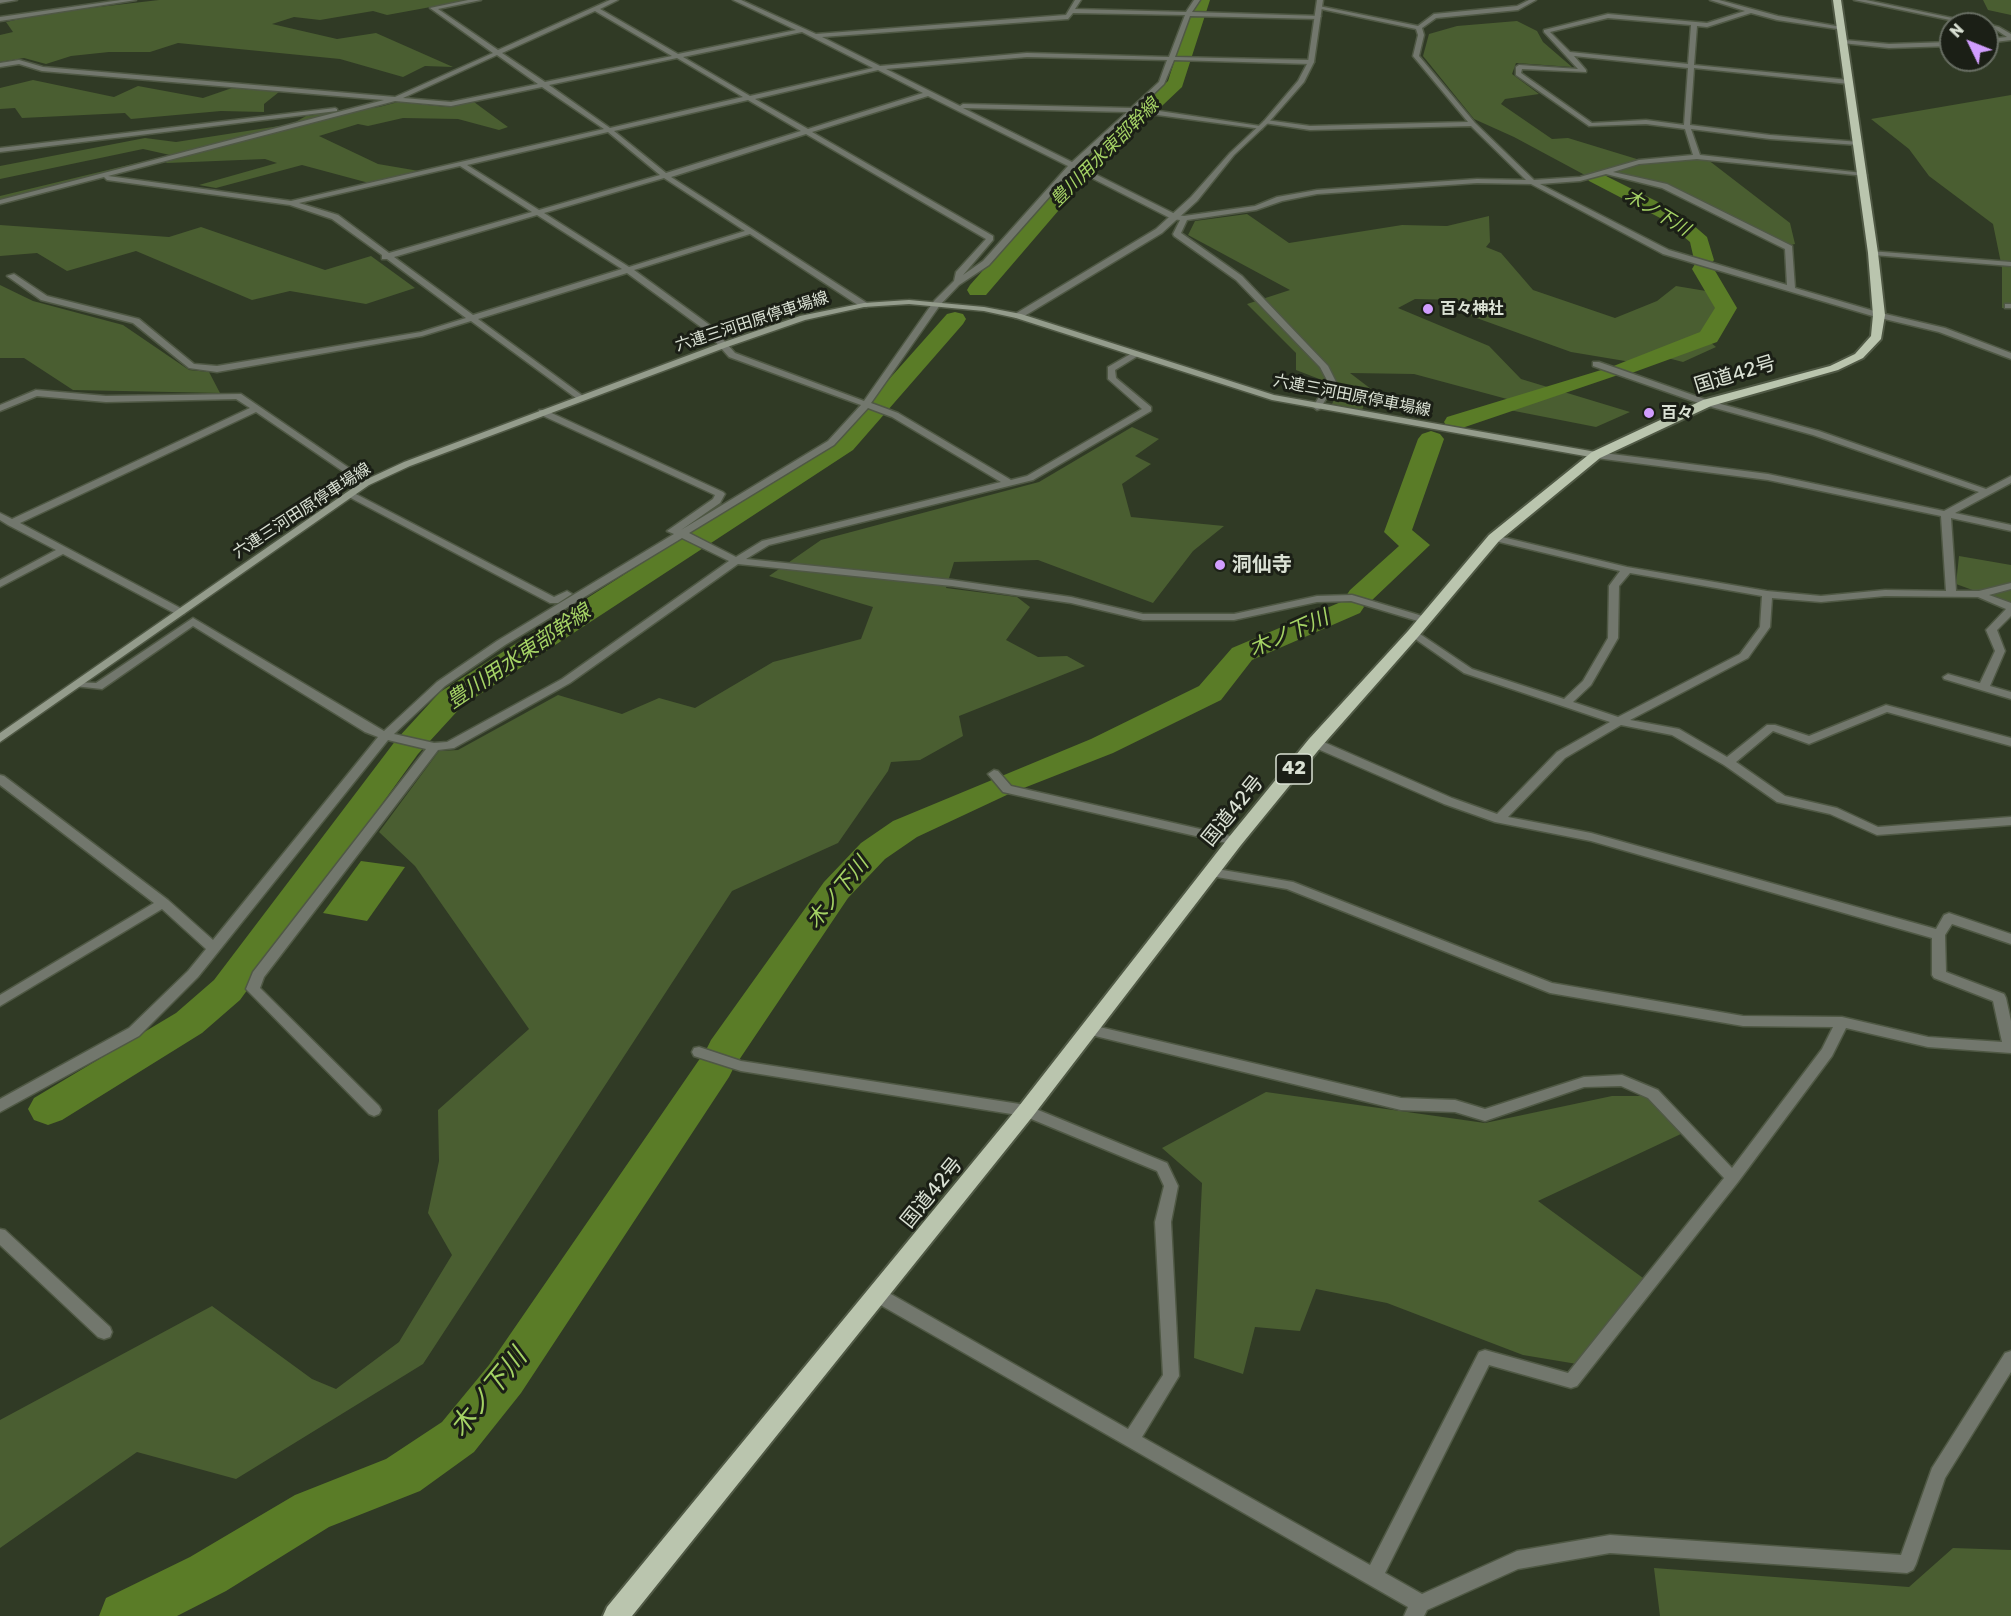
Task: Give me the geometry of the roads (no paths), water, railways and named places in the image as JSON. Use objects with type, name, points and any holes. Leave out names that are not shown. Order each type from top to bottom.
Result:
[{"type":"highway","name":"国道42号","points":[[616,1616],[1091,1030],[1235,841],[1315,743],[1413,634],[1494,538],[1596,455],[1707,403],[1834,368],[1859,356],[1877,337],[1880,315],[1874,253],[1837,0]]},
{"type":"main road","name":"六連三河田原停車場線","points":[[0,738],[366,483],[407,464],[724,345],[803,318],[864,305],[938,303],[1018,316],[1272,398],[1596,455]]},
{"type":"street","points":[[0,2],[14,0]]},
{"type":"street","points":[[0,19],[133,0]]},
{"type":"street","points":[[478,0],[433,8],[609,130],[665,176],[864,305]]},
{"type":"street","points":[[0,202],[379,105],[615,0]]},
{"type":"street","points":[[736,0],[958,106],[1180,218],[1256,208],[1280,199],[1317,192],[1477,181],[1532,182],[1580,178],[1639,162],[1697,157],[1863,176]]},
{"type":"street","points":[[815,36],[1068,17],[1078,0]]},
{"type":"street","points":[[350,494],[554,601],[831,443],[865,406],[938,303],[956,283],[986,263],[1076,166],[1162,83],[1197,0]]},
{"type":"street","points":[[1018,316],[1180,218],[1232,154],[1263,125],[1301,82],[1311,62],[1321,4],[1419,27],[1434,16],[1518,8],[1533,0]]},
{"type":"street","points":[[1713,0],[1843,36],[1889,46],[1939,44]]},
{"type":"street","points":[[1857,0],[1939,16]]},
{"type":"street","points":[[596,9],[990,238],[958,274],[956,283]]},
{"type":"street","points":[[1072,11],[1319,17]]},
{"type":"street","points":[[1750,11],[1707,25],[1608,16],[1546,31],[1584,70],[1519,67],[1518,74],[1591,125],[1646,122],[1770,137],[1858,144]]},
{"type":"street","points":[[1694,25],[1687,126],[1697,157]]},
{"type":"street","points":[[1419,27],[1421,35],[1416,56],[1473,124],[1532,182],[1666,252],[1880,315],[1942,330],[2011,356]]},
{"type":"street","points":[[0,65],[19,62],[42,69],[451,104],[803,30]]},
{"type":"street","points":[[1567,54],[1849,82]]},
{"type":"street","points":[[291,203],[880,68],[1027,55],[1311,62]]},
{"type":"street","points":[[385,257],[665,176],[930,93]]},
{"type":"street","points":[[0,150],[379,105]]},
{"type":"street","points":[[958,106],[1141,110],[1263,125],[1310,128],[1473,124]]},
{"type":"street","points":[[463,165],[630,271],[708,328],[732,355],[865,406],[895,415],[1011,484]]},
{"type":"street","points":[[1608,172],[1664,186],[1779,241],[1789,248],[1791,289]]},
{"type":"street","points":[[100,177],[291,203],[334,217],[385,257],[580,398]]},
{"type":"street","points":[[1180,218],[1176,234],[1239,278],[1324,366],[1332,382],[1317,407]]},
{"type":"street","points":[[11,276],[44,298],[136,321],[192,366],[217,369],[422,334],[750,232]]},
{"type":"street","points":[[1874,253],[2011,264]]},
{"type":"street","points":[[78,684],[98,687],[193,621],[385,736],[434,747],[464,740],[566,681],[736,561],[766,543],[1030,478],[1148,409],[1112,379],[1111,369],[1137,354]]},
{"type":"street","points":[[1596,364],[1707,403],[1816,433],[1984,491]]},
{"type":"street","points":[[0,408],[36,393],[106,399],[238,396],[366,483]]},
{"type":"street","points":[[11,523],[257,408]]},
{"type":"street","points":[[0,1106],[134,1032],[192,974],[385,736],[441,684],[501,643],[678,532],[717,501],[720,494],[542,412]]},
{"type":"street","points":[[1596,455],[1768,477],[2011,528]]},
{"type":"street","points":[[1946,514],[2011,478]]},
{"type":"street","points":[[1946,514],[1951,594]]},
{"type":"street","points":[[0,516],[180,612]]},
{"type":"street","points":[[678,532],[736,561],[952,583],[1071,600],[1143,617],[1234,617],[1317,599],[1352,598],[1425,620]]},
{"type":"street","points":[[1494,538],[1627,570],[1767,594],[1821,599],[1885,593],[1978,594],[2011,586]]},
{"type":"street","points":[[0,584],[61,550]]},
{"type":"street","points":[[1567,702],[1587,683],[1613,638],[1614,586],[1627,570]]},
{"type":"street","points":[[1499,819],[1562,755],[1619,721],[1744,656],[1765,627],[1767,594]]},
{"type":"street","points":[[1978,594],[2011,609],[1991,630],[2000,651],[1984,687]]},
{"type":"street","points":[[1413,634],[1468,671],[1619,721],[1675,732],[1728,762],[1781,799],[1833,811],[1877,831],[2011,821]]},
{"type":"street","points":[[1948,677],[2011,696]]},
{"type":"street","points":[[1728,762],[1771,728],[1809,740],[1886,708],[2011,742]]},
{"type":"street","points":[[1315,743],[1448,801],[1499,819],[1591,837],[1939,935]]},
{"type":"street","points":[[374,1110],[253,990],[258,975],[434,747]]},
{"type":"street","points":[[994,774],[1007,789],[1235,841]]},
{"type":"street","points":[[0,779],[163,903],[214,948]]},
{"type":"street","points":[[1211,872],[1289,885],[1550,988],[1743,1022],[1842,1022],[1928,1042],[2010,1047],[1999,998],[1938,975],[1939,935],[1949,918],[2011,939]]},
{"type":"street","points":[[0,1001],[163,903]]},
{"type":"street","points":[[1374,1576],[1485,1358],[1571,1381],[1732,1178],[1827,1052],[1842,1022]]},
{"type":"street","points":[[1091,1030],[1401,1104],[1455,1106],[1485,1115],[1584,1082],[1622,1080],[1653,1094],[1732,1178]]},
{"type":"street","points":[[699,1052],[741,1066],[1026,1111],[1162,1167],[1171,1186],[1163,1222],[1171,1376],[1132,1438]]},
{"type":"street","points":[[0,1235],[104,1332]]},
{"type":"street","points":[[876,1294],[1374,1576],[1417,1610],[1517,1560],[1610,1544],[1907,1564],[1938,1474],[2011,1358]]},
{"type":"waterway","name":"豊川用水東部幹線","points":[[978,290],[1082,171],[1176,83],[1202,0]]},
{"type":"waterway","name":"木ノ下川","points":[[1596,177],[1671,216],[1689,229],[1700,241],[1703,260]]},
{"type":"waterway","name":"木ノ下川","points":[[1621,369],[1709,337],[1726,308],[1703,269]]},
{"type":"waterway","name":"豊川用水東部幹線","points":[[48,1109],[189,1023],[227,990],[407,747],[451,699],[844,445],[955,319]]},
{"type":"waterway","name":"木ノ下川","points":[[1456,422],[1608,373]]},
{"type":"waterway","name":"木ノ下川","points":[[1360,596],[1416,545],[1398,532],[1431,439]]},
{"type":"waterway","name":"木ノ下川","points":[[1011,783],[1102,746],[1210,693],[1242,654],[1350,607]]},
{"type":"waterway","name":"木ノ下川","points":[[725,1050],[836,890],[873,851],[905,829],[997,789]]},
{"type":"waterway","name":"木ノ下川","points":[[124,1616],[208,1574],[312,1511],[403,1475],[458,1437],[505,1379],[715,1067]]},
{"type":"place","name":"百々神社","points":[[1428,309]]},
{"type":"place","name":"百々","points":[[1649,413]]},
{"type":"place","name":"洞仙寺","points":[[1220,565]]}]
